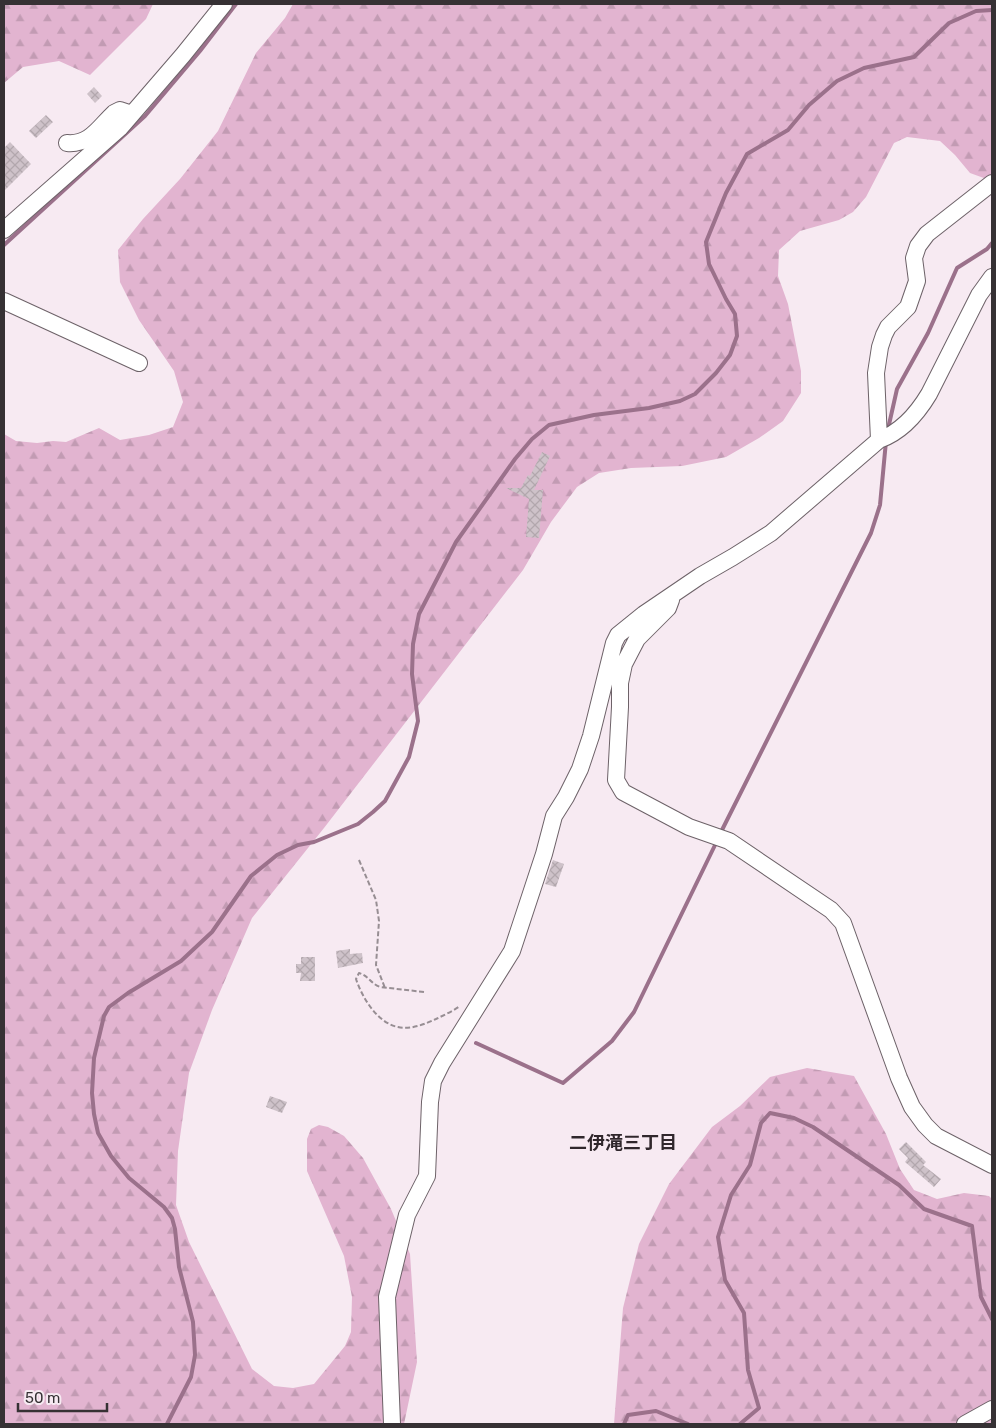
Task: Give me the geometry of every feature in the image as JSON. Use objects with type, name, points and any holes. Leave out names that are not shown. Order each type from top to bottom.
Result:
[{"type":"street","points":[[4,230],[120,128],[224,4]]},
{"type":"street","points":[[66,143],[77,144],[89,138],[114,113],[120,110],[132,114]]},
{"type":"street","points":[[886,437],[876,373],[880,347],[888,327],[908,307],[917,281],[914,258],[918,246],[927,234],[992,183]]},
{"type":"street","points":[[392,1424],[387,1297],[407,1215],[427,1176],[430,1102],[434,1081],[442,1063],[512,950],[544,854],[554,816],[580,769],[614,643],[618,635],[644,614],[700,576],[771,533],[920,409],[979,295],[992,277]]},
{"type":"street","points":[[4,301],[139,363]]},
{"type":"street","points":[[672,595],[668,608],[637,638],[624,664],[620,683],[616,780],[623,792],[689,827],[729,841],[831,910],[843,923],[898,1078],[912,1107],[936,1136],[992,1165]]},
{"type":"street","points":[[965,1424],[992,1410]]},
{"type":"path","points":[[359,860],[376,900],[379,921],[376,966],[385,988]]},
{"type":"path","points":[[424,992],[385,988],[373,984],[366,975],[358,973],[356,979],[366,1000],[376,1014],[398,1027],[415,1027],[458,1008],[464,1002]]},
{"type":"green space","points":[[4,4],[153,4],[146,19],[90,75],[59,61],[23,67],[4,83]]},
{"type":"green space","points":[[293,4],[992,4],[992,181],[970,173],[940,141],[907,137],[894,143],[866,197],[853,212],[839,220],[800,231],[779,250],[778,276],[788,304],[801,371],[801,393],[783,421],[759,438],[726,457],[682,466],[631,468],[599,473],[577,487],[551,522],[523,570],[324,828],[252,918],[212,1010],[189,1073],[178,1151],[176,1205],[189,1242],[252,1369],[274,1386],[293,1388],[314,1384],[345,1346],[351,1332],[352,1297],[344,1256],[307,1171],[307,1139],[311,1129],[319,1125],[328,1127],[344,1136],[363,1158],[391,1209],[410,1254],[417,1362],[404,1424],[4,1424],[4,434],[16,441],[37,443],[66,442],[99,428],[120,440],[149,435],[173,427],[183,402],[174,371],[139,320],[120,282],[118,250],[143,219],[180,179],[218,131],[256,53],[285,18]]},
{"type":"green space","points":[[807,1068],[854,1076],[886,1134],[900,1169],[914,1190],[937,1199],[964,1193],[989,1196],[992,1199],[992,1424],[614,1424],[623,1308],[639,1244],[669,1184],[712,1127],[740,1106],[770,1077]]},
{"type":"building","points":[[94,87],[102,96],[95,103],[87,94]]},
{"type":"building","points":[[46,115],[53,122],[36,138],[29,131]]},
{"type":"building","points":[[10,142],[31,164],[4,191],[4,148]]},
{"type":"building","points":[[542,452],[550,456],[534,490],[543,490],[539,538],[526,537],[529,499],[506,488],[521,488],[528,475],[530,476]]},
{"type":"building","points":[[553,860],[564,864],[556,887],[545,884]]},
{"type":"building","points":[[350,949],[350,954],[362,953],[363,963],[338,968],[336,951]]},
{"type":"building","points":[[301,957],[315,957],[315,981],[300,981],[301,973],[296,973],[296,964],[301,964]]},
{"type":"building","points":[[270,1096],[287,1102],[282,1113],[266,1107]]},
{"type":"building","points":[[906,1142],[926,1162],[923,1165],[941,1179],[934,1187],[905,1162],[908,1158],[899,1149]]},
{"type":"waterway","points":[[4,245],[145,116],[200,51],[236,4]]},
{"type":"waterway","points":[[167,1424],[191,1377],[195,1355],[193,1322],[179,1267],[172,1218],[164,1207],[129,1178],[111,1156],[98,1133],[92,1093],[94,1058],[104,1016],[109,1007],[128,993],[181,961],[212,932],[251,876],[277,855],[298,845],[314,842],[358,824],[385,801],[409,757],[418,721],[412,674],[413,644],[419,614],[456,542],[515,459],[532,439],[549,425],[594,415],[649,408],[680,401],[695,394],[716,373],[730,355],[737,336],[735,314],[709,264],[706,242],[726,193],[747,154],[788,130],[809,105],[837,81],[864,68],[914,57],[949,23],[976,11],[992,10]]},
{"type":"waterway","points":[[888,429],[897,389],[928,333],[957,268],[987,249],[992,243]]},
{"type":"waterway","points":[[720,834],[871,533],[880,505],[886,441]]},
{"type":"waterway","points":[[476,1043],[563,1083],[612,1041],[634,1012],[717,841]]},
{"type":"waterway","points":[[740,1424],[759,1408],[748,1370],[744,1313],[725,1280],[718,1237],[731,1195],[750,1165],[761,1123],[770,1113],[794,1118],[813,1127],[899,1185],[924,1209],[972,1226],[981,1297],[992,1319]]},
{"type":"waterway","points":[[624,1424],[628,1415],[656,1411],[688,1424]]},
{"type":"district","name":"二伊滝三丁目","points":[[623,1143]]}]
